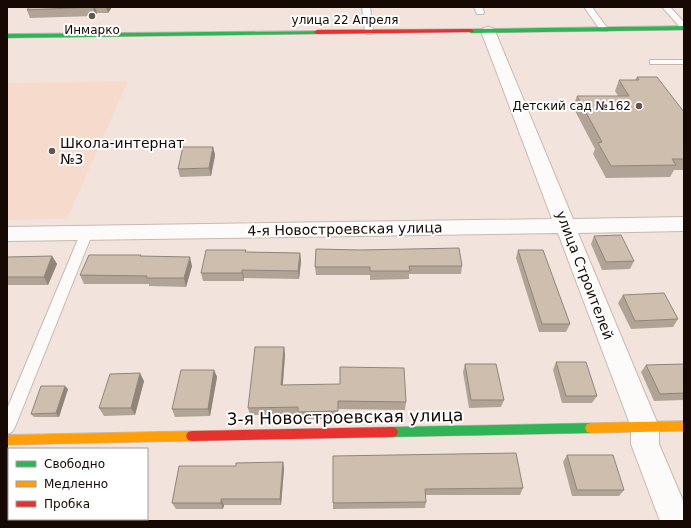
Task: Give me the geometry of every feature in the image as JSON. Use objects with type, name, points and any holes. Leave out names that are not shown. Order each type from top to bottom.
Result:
[{"type":"main road","name":"улица 22 Апреля","points":[[7,36],[488,31],[684,27]]},
{"type":"main road","name":"3-я Новостроевская улица","points":[[7,440],[684,426]]},
{"type":"street","name":"улица Строителей","points":[[488,31],[645,427],[645,444],[676,521]]},
{"type":"street","name":"4-я Новостроевская улица","points":[[7,234],[684,224]]},
{"type":"lane","points":[[366,7],[369,32]]},
{"type":"lane","points":[[588,7],[604,29]]},
{"type":"lane","points":[[666,7],[684,27]]},
{"type":"lane","points":[[653,62],[684,62]]},
{"type":"lane","points":[[7,427],[86,232]]},
{"type":"shaded area","name":"Школа-интернат №3","points":[[128,81],[67,219],[7,220],[7,83]]},
{"type":"building","points":[[29,7],[93,7],[27,10]]},
{"type":"building","points":[[637,77],[657,77],[684,112],[684,159],[672,159],[676,165],[611,166],[598,143],[602,142],[577,96],[629,96],[619,80],[639,80]]},
{"type":"building","points":[[183,147],[213,147],[209,168],[178,169]]},
{"type":"building","points":[[621,235],[634,261],[606,262],[594,236]]},
{"type":"building","points":[[459,248],[462,266],[409,266],[410,271],[370,271],[370,267],[315,267],[316,249],[360,250]]},
{"type":"building","points":[[206,250],[246,250],[245,252],[300,253],[298,271],[242,270],[242,273],[201,273]]},
{"type":"building","points":[[518,250],[543,250],[570,324],[542,324]]},
{"type":"building","points":[[89,255],[190,257],[184,278],[80,275]]},
{"type":"building","points":[[52,256],[44,277],[7,277],[7,257]]},
{"type":"building","points":[[664,293],[678,319],[635,321],[623,295]]},
{"type":"building","points":[[255,347],[284,347],[281,385],[340,384],[340,367],[404,368],[406,402],[338,401],[338,411],[298,412],[298,407],[248,408]]},
{"type":"building","points":[[556,362],[586,362],[597,396],[566,396]]},
{"type":"building","points":[[465,364],[496,364],[504,400],[471,400]]},
{"type":"building","points":[[684,364],[684,393],[660,394],[646,365]]},
{"type":"building","points":[[181,370],[214,370],[208,409],[172,409]]},
{"type":"building","points":[[140,373],[131,408],[99,408],[110,374]]},
{"type":"building","points":[[41,386],[65,386],[56,413],[31,414]]},
{"type":"building","points":[[516,453],[523,488],[425,489],[426,502],[333,503],[333,456]]},
{"type":"building","points":[[567,455],[613,455],[624,490],[577,490]]},
{"type":"building","points":[[283,462],[280,499],[221,499],[221,503],[172,503],[179,466],[236,466],[236,463]]},
{"type":"building","points":[[7,465],[8,465],[8,501]]},
{"type":"traffic: fast","points":[[471,31],[684,28]]},
{"type":"traffic: fast","points":[[7,36],[317,32]]},
{"type":"traffic: fast","points":[[392,432],[591,428]]},
{"type":"traffic: slow","points":[[591,428],[684,426]]},
{"type":"traffic: slow","points":[[7,440],[192,436]]},
{"type":"traffic: jam","points":[[317,32],[471,31]]},
{"type":"traffic: jam","points":[[192,436],[392,432]]},
{"type":"place","name":"Инмарко","points":[[92,16]]},
{"type":"place","name":"Детский сад №162","points":[[639,106]]},
{"type":"place","name":"Школа-интернат №3","points":[[52,151]]}]
